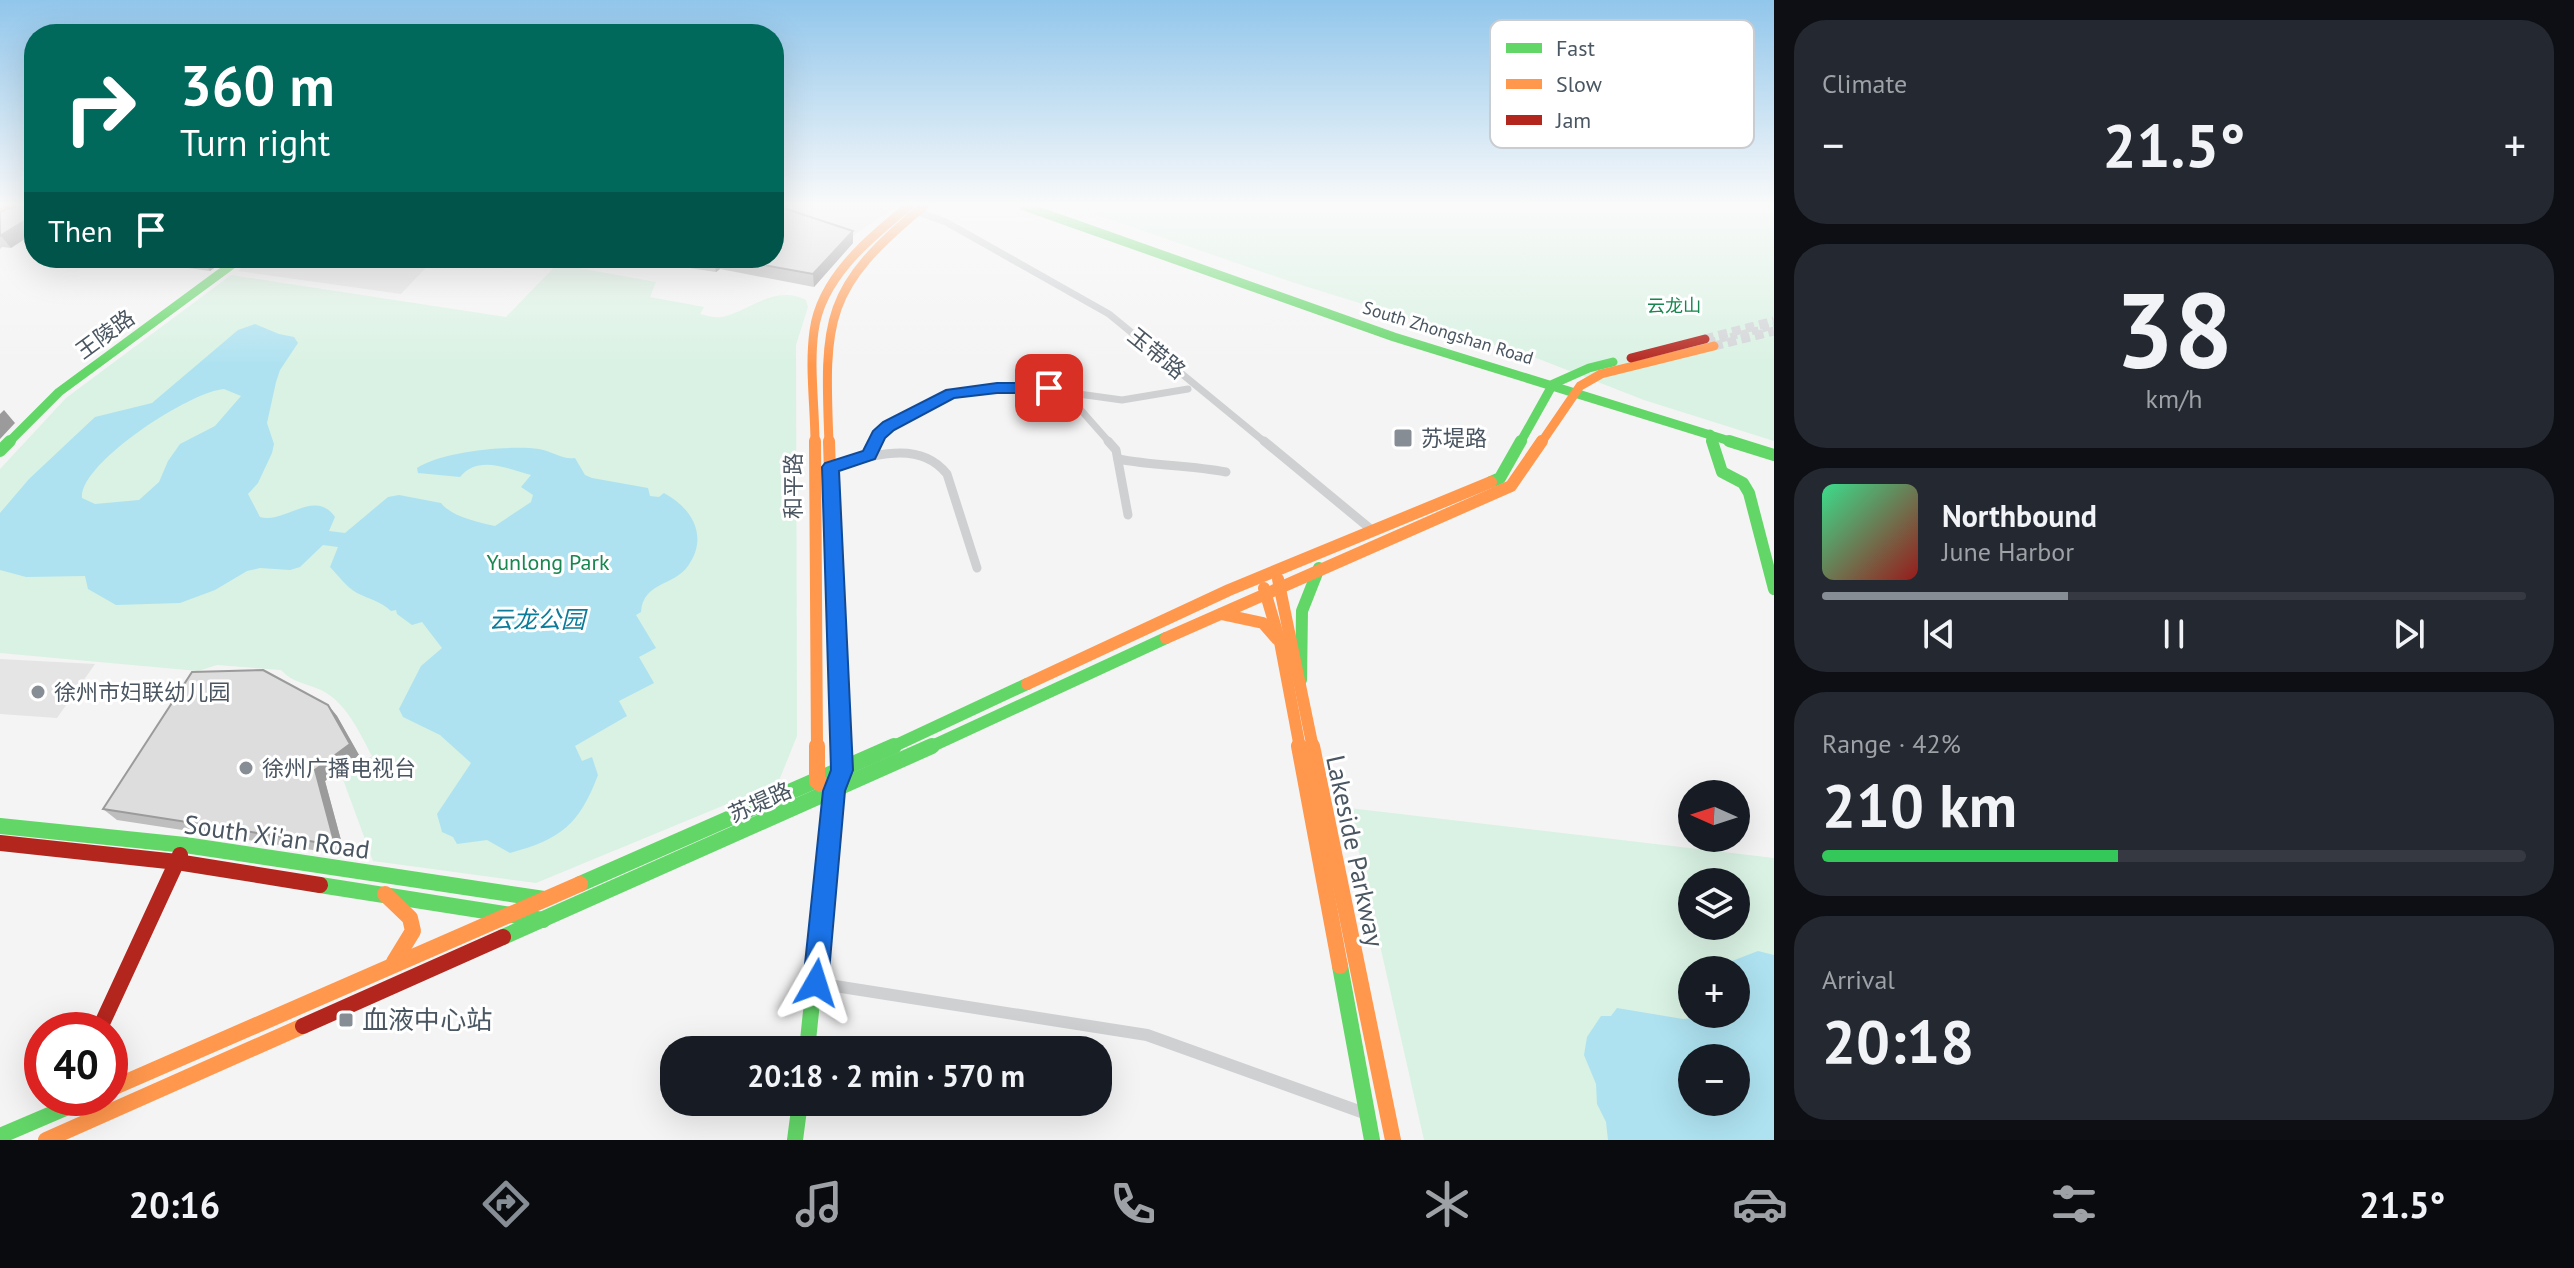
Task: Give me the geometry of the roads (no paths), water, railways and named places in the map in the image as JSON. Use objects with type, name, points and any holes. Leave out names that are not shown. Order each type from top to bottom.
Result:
[{"type":"main road","name":"和平路","points":[[817,781],[814,330],[829,288],[852,259]]},
{"type":"main road","name":"和平路","points":[[809,1036],[834,791],[842,770],[830,467],[829,331],[843,290],[867,259]]},
{"type":"main road","name":"South Zhongshan Road","points":[[1174,259],[1394,337],[1556,382]]},
{"type":"main road","name":"South Zhongshan Road","points":[[1193,259],[1384,328],[1774,449]]},
{"type":"main road","name":"王陵路","points":[[0,451],[59,392],[227,268]]},
{"type":"main road","points":[[1556,382],[1589,368],[1710,342],[1601,374],[1578,389]]},
{"type":"main road","name":"苏堤路","points":[[128,1081],[842,770],[1261,577],[1500,478],[1556,382]]},
{"type":"main road","name":"South Zhongshan Road","points":[[1578,389],[1774,455]]},
{"type":"main road","name":"苏堤路","points":[[46,1140],[834,791],[1319,568],[1511,486],[1578,389]]},
{"type":"main road","points":[[1710,434],[1722,472],[1747,488],[1774,589]]},
{"type":"main road","points":[[1300,691],[1304,660],[1297,620],[1305,588],[1319,568]]},
{"type":"main road","name":"Lakeside Parkway","points":[[1276,571],[1393,1140]]},
{"type":"main road","name":"Lakeside Parkway","points":[[1261,577],[1280,642],[1372,1140]]},
{"type":"main road","points":[[1218,614],[1230,613],[1263,623],[1280,642]]},
{"type":"main road","points":[[817,781],[834,791]]},
{"type":"main road","name":"South Xi'an Road","points":[[0,826],[185,845],[548,899]]},
{"type":"main road","name":"South Xi'an Road","points":[[0,843],[177,862],[544,920]]},
{"type":"main road","points":[[107,1012],[185,845]]},
{"type":"main road","points":[[385,894],[410,918],[413,931],[392,964]]},
{"type":"main road","points":[[0,1136],[41,1116]]},
{"type":"main road","points":[[46,1140],[59,1116]]},
{"type":"main road","points":[[795,1140],[798,1116]]},
{"type":"street","name":"玉带路","points":[[1012,259],[1109,314],[1377,529]]},
{"type":"street","points":[[869,455],[879,435],[888,426],[951,394],[1028,387],[1122,400],[1188,389]]},
{"type":"street","points":[[1064,391],[1090,423],[1109,440],[1118,459],[1128,515]]},
{"type":"street","points":[[830,467],[854,463],[869,455],[918,456],[939,463],[947,474],[977,568]]},
{"type":"street","points":[[1118,459],[1150,465],[1182,464],[1226,472]]},
{"type":"street","points":[[816,983],[1147,1035],[1367,1114]]},
{"type":"water","name":"云龙公园","points":[[255,324],[294,337],[298,343],[280,370],[276,382],[267,423],[274,444],[272,453],[258,483],[248,494],[260,517],[270,518],[318,506],[335,517],[329,531],[345,533],[388,497],[399,495],[441,503],[458,515],[495,526],[531,502],[533,495],[521,487],[531,475],[494,465],[475,466],[460,477],[418,473],[417,468],[459,453],[511,448],[539,449],[575,458],[585,475],[648,488],[650,496],[659,497],[664,493],[689,515],[697,534],[694,555],[682,572],[647,595],[641,612],[636,615],[656,648],[639,657],[654,683],[619,701],[627,716],[575,746],[582,761],[592,757],[598,775],[583,806],[566,828],[543,842],[510,853],[487,840],[457,844],[453,837],[442,832],[437,814],[471,763],[440,735],[403,717],[399,709],[421,666],[442,648],[422,622],[412,625],[396,610],[391,611],[346,584],[330,567],[338,547],[323,545],[300,567],[290,570],[260,568],[247,571],[215,590],[180,603],[116,605],[88,589],[85,576],[26,577],[0,570],[0,513],[29,479],[95,417],[152,403],[238,330]],"holes":[[[224,389],[241,396],[215,426],[180,444],[159,482],[139,500],[95,504],[82,498],[86,483],[98,466],[164,415],[187,402]]]},
{"type":"water","points":[[1758,951],[1774,955],[1774,1140],[1608,1140],[1606,1122],[1597,1104],[1596,1084],[1584,1055],[1587,1037],[1601,1016],[1611,1016],[1617,1008],[1678,1018],[1678,1028],[1750,1028],[1750,956],[1745,956]]},
{"type":"tunnel","points":[[1705,339],[1774,321]]},
{"type":"tunnel","points":[[1709,342],[1774,326]]},
{"type":"tunnel","points":[[1714,346],[1774,331]]},
{"type":"place","name":"苏堤路","points":[[1403,438]]},
{"type":"place","name":"徐州市妇联幼儿园","points":[[38,692]]},
{"type":"place","name":"徐州广播电视台","points":[[246,768]]},
{"type":"place","name":"血液中心站","points":[[346,1020]]},
{"type":"park label","name":"云龙山","points":[[1674,306]]},
{"type":"park label","name":"Yunlong Park","points":[[548,562]]}]
